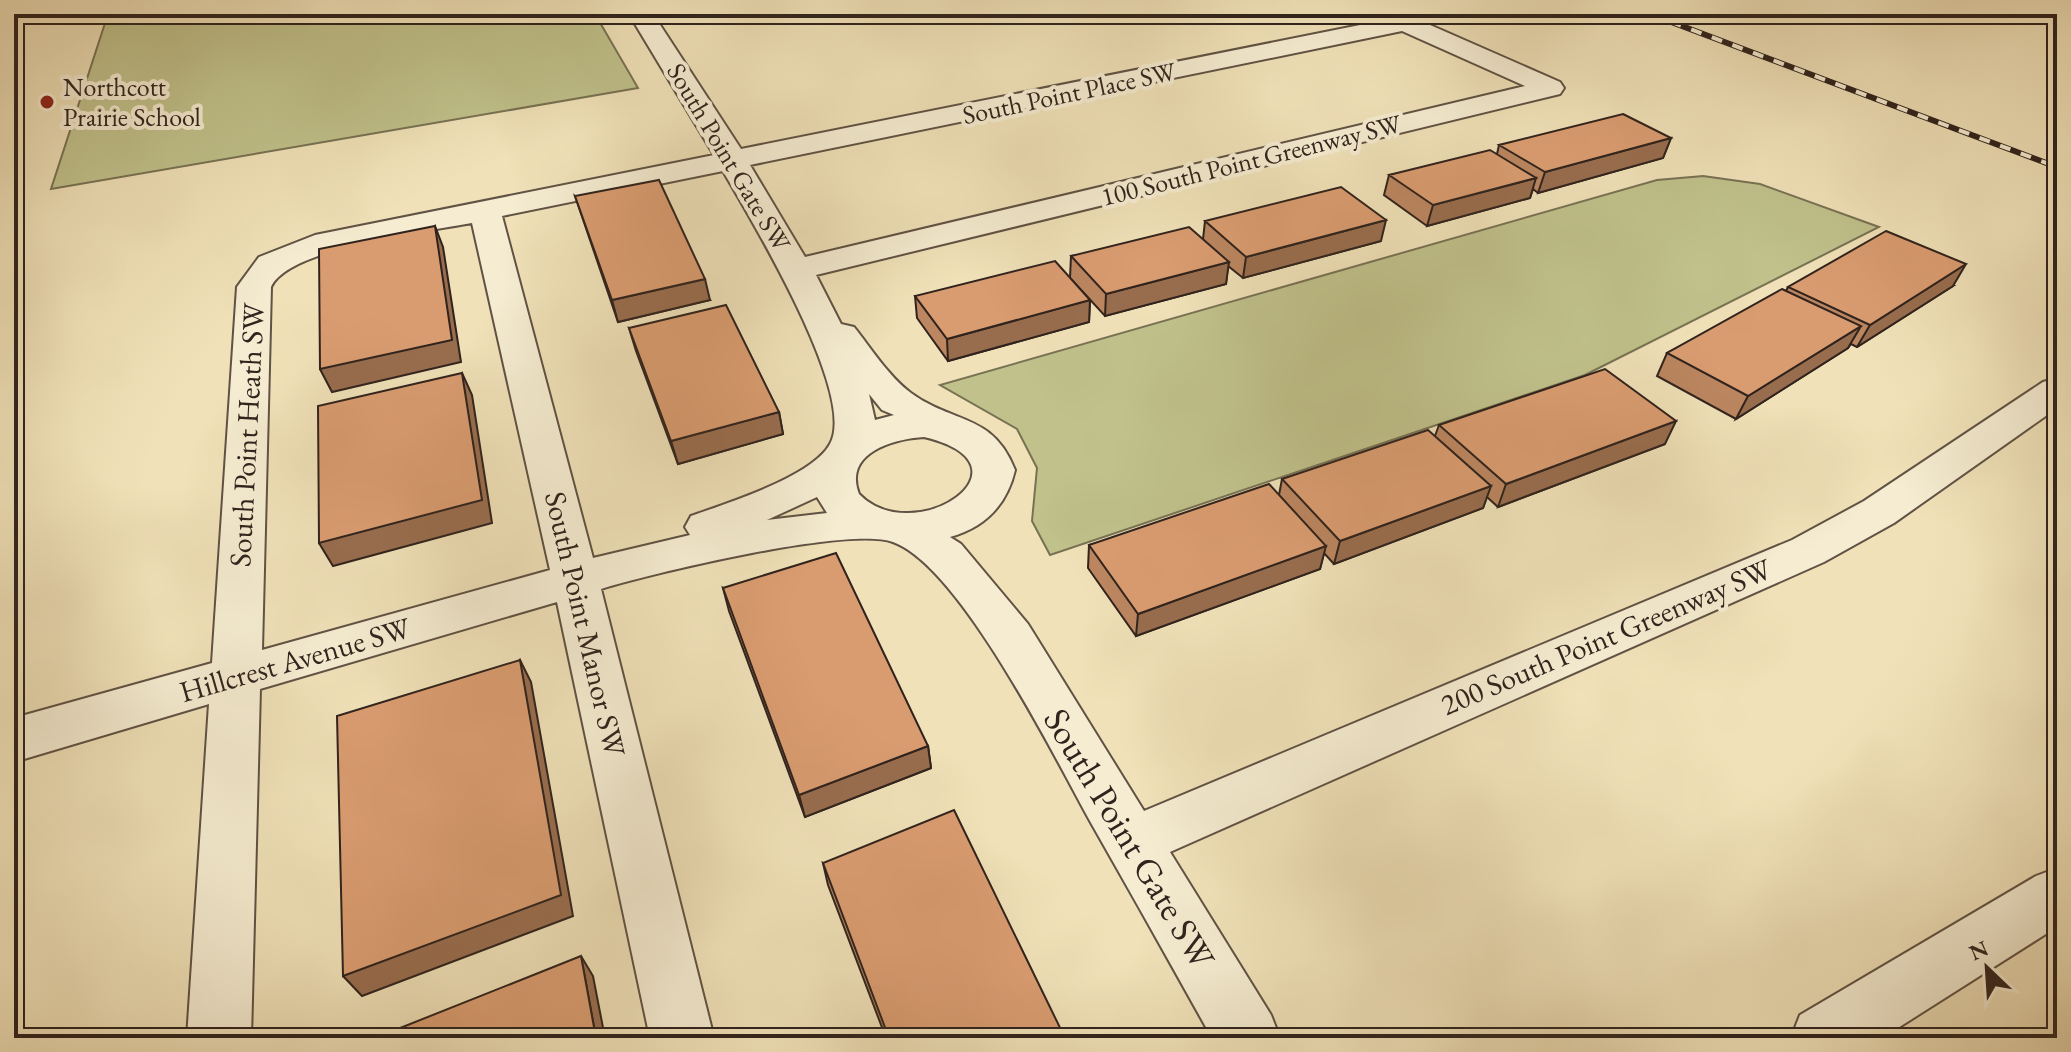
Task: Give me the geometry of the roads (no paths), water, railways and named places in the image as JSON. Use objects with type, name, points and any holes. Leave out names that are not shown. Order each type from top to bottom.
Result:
[{"type":"street","name":"South Point Gate SW","points":[[641,14],[814,302],[896,401],[947,426]]},
{"type":"street","name":"South Point Place SW","points":[[733,163],[1394,19]]},
{"type":"street","name":"100 South Point Greenway SW","points":[[795,270],[1551,88],[1394,19]]},
{"type":"street","name":"South Point Heath SW","points":[[219,1038],[256,279],[275,261],[309,247],[733,163]]},
{"type":"street","name":"South Point Manor SW","points":[[485,212],[682,1038]]},
{"type":"street","name":"South Point Gate SW","points":[[814,302],[852,399],[856,426],[844,456]]},
{"type":"street","name":"200 South Point Greenway SW","points":[[1132,842],[1808,551],[1879,512],[2057,390]]},
{"type":"street","points":[[924,424],[947,426],[974,438],[993,460],[993,487],[978,506],[945,524],[888,526],[847,509],[838,497],[834,478],[844,456],[888,428],[924,424]]},
{"type":"street","name":"Hillcrest Avenue SW","points":[[575,580],[793,493],[844,456]]},
{"type":"street","name":"South Point Gate SW","points":[[978,506],[972,524],[973,545],[1011,637],[1248,1038]]},
{"type":"street","name":"South Point Gate SW","points":[[888,526],[945,555],[1011,637]]},
{"type":"street","name":"Hillcrest Avenue SW","points":[[14,740],[629,564],[728,543],[888,526]]},
{"type":"street","points":[[1823,1038],[2057,895]]},
{"type":"railway","points":[[1650,14],[2057,167]]},
{"type":"place","name":"Northcott Prairie School","points":[[47,102]]}]
